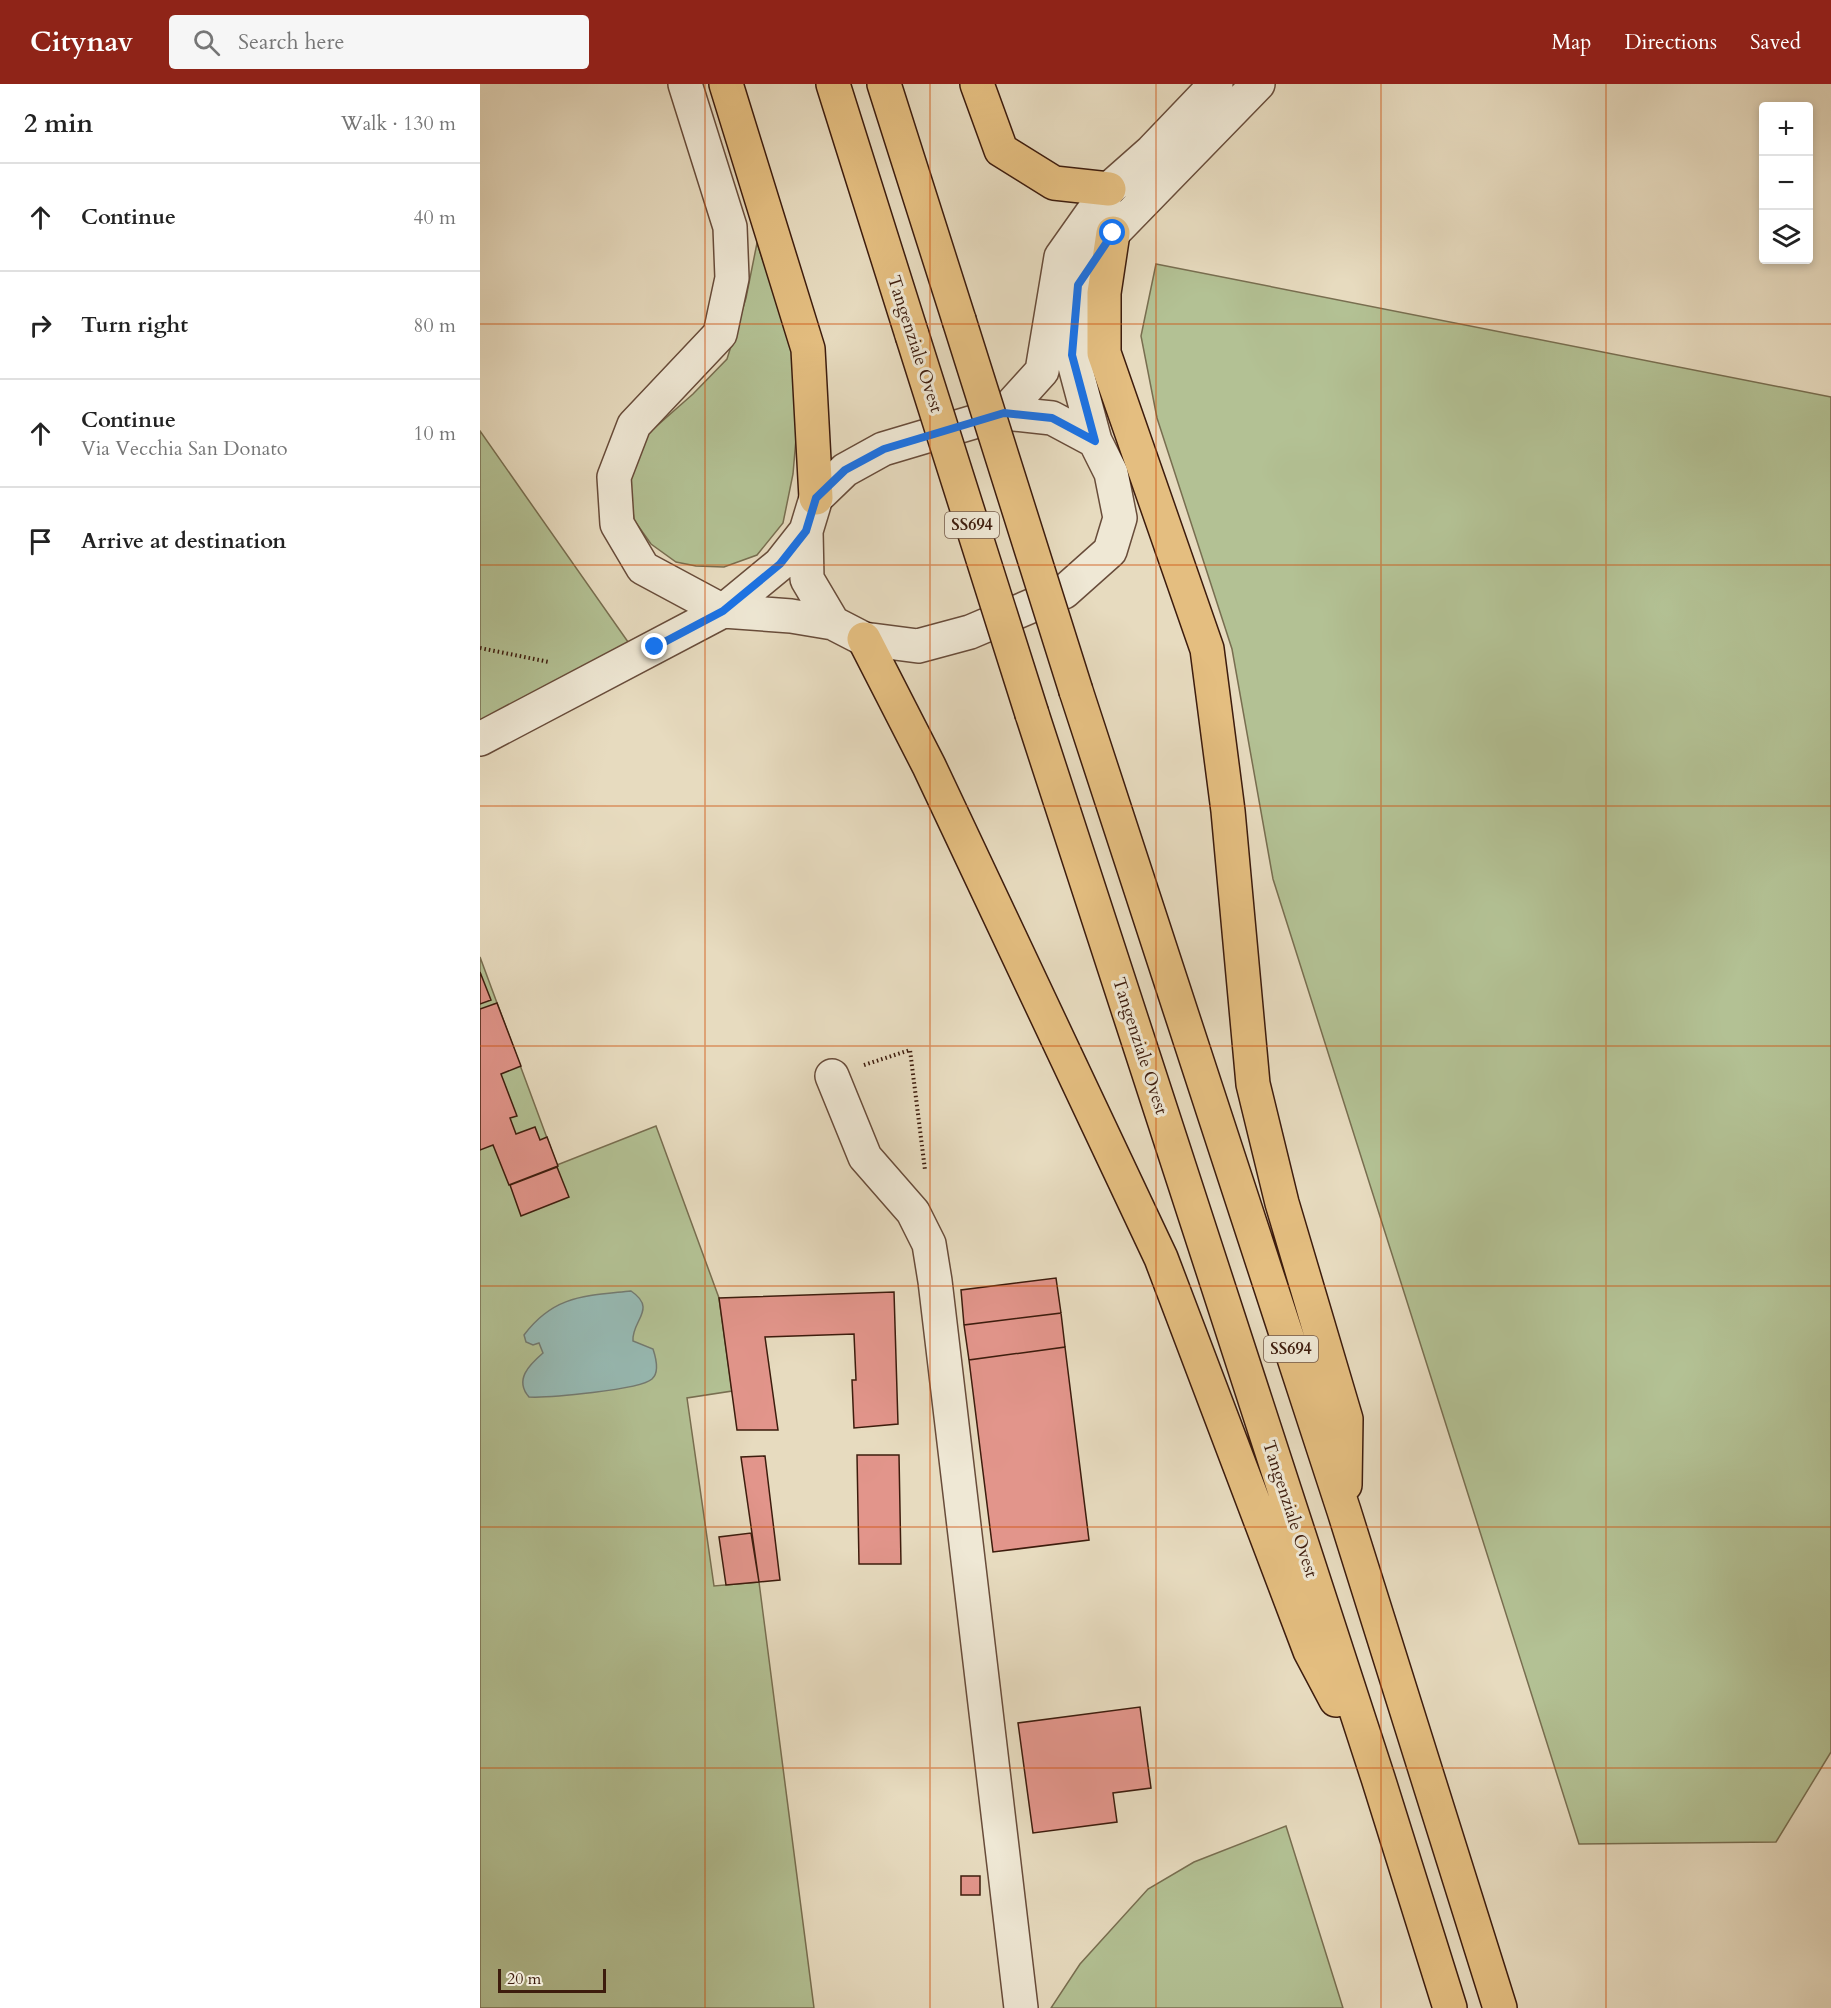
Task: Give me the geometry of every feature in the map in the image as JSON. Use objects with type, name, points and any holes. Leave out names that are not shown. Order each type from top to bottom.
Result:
[{"type":"highway","points":[[726,84],[808,350],[816,498]]},
{"type":"highway","name":"Tangenziale Ovest","points":[[833,84],[1032,714],[1378,1778],[1450,2008]]},
{"type":"highway","name":"SS694","points":[[884,84],[1076,691],[1344,1511],[1500,2008]]},
{"type":"highway","points":[[978,84],[1002,150],[1054,183],[1109,189]]},
{"type":"highway","points":[[1113,233],[1104,293],[1104,353],[1207,649],[1228,811],[1253,1084],[1282,1203],[1346,1419],[1344,1511]]},
{"type":"highway","points":[[864,639],[929,766],[1161,1258],[1310,1651],[1378,1778]]},
{"type":"street","points":[[685,84],[730,227],[732,278],[720,334],[634,425],[614,477],[617,524],[643,568],[723,611],[791,616],[833,623],[864,639],[918,646],[970,632],[1064,592],[1110,551],[1120,518],[1111,473],[1095,441],[1072,355],[1078,285],[1113,233],[1258,84]]},
{"type":"street","points":[[1004,413],[1042,371],[1061,257],[1109,189],[1152,151],[1216,84]]},
{"type":"street","points":[[833,623],[807,579],[806,531],[816,498],[845,470],[884,449],[1004,413],[1052,418],[1095,441]]},
{"type":"street","points":[[480,739],[723,611],[780,564],[806,531]]},
{"type":"street","points":[[832,1076],[865,1157],[913,1212],[929,1244],[1021,2008]]},
{"type":"path","points":[[480,648],[561,665],[595,678]]},
{"type":"path","points":[[832,1076],[910,1050],[925,1172]]},
{"type":"green space","points":[[757,243],[787,331],[794,360],[798,415],[793,474],[783,523],[757,555],[724,567],[696,566],[676,562],[651,544],[634,520],[629,477],[642,439],[693,394],[727,359],[746,298]]},
{"type":"green space","points":[[1156,264],[1831,397],[1831,1752],[1776,1842],[1579,1844],[1273,879],[1232,649],[1157,418],[1141,336]]},
{"type":"green space","points":[[480,431],[633,649],[480,727]]},
{"type":"green space","points":[[480,957],[557,1165],[656,1126],[719,1298],[732,1391],[687,1398],[714,1586],[759,1582],[814,2008],[480,2008]]},
{"type":"green space","points":[[1286,1826],[1343,2008],[1051,2008],[1080,1964],[1148,1889],[1194,1862]]},
{"type":"water","points":[[631,1291],[639,1297],[643,1309],[633,1334],[633,1341],[653,1349],[657,1369],[652,1379],[613,1390],[529,1397],[523,1385],[523,1379],[528,1368],[543,1353],[539,1343],[533,1345],[526,1342],[524,1335],[535,1322],[547,1312],[572,1300],[599,1294]]},
{"type":"building","points":[[480,972],[491,1000],[480,1004]]},
{"type":"building","points":[[497,1003],[521,1066],[501,1074],[517,1116],[510,1118],[516,1134],[535,1127],[540,1140],[547,1137],[558,1166],[509,1185],[493,1145],[480,1150],[480,1009]]},
{"type":"building","points":[[557,1167],[569,1197],[521,1216],[510,1185]]},
{"type":"building","points":[[1056,1278],[1061,1313],[964,1325],[961,1290]]},
{"type":"building","points":[[894,1292],[898,1424],[854,1428],[852,1380],[856,1380],[854,1334],[765,1337],[778,1430],[737,1430],[719,1298]]},
{"type":"building","points":[[1061,1313],[1065,1347],[969,1360],[964,1325]]},
{"type":"building","points":[[1065,1347],[1089,1540],[993,1552],[969,1360]]},
{"type":"building","points":[[857,1455],[899,1455],[901,1564],[859,1564]]},
{"type":"building","points":[[765,1456],[780,1580],[759,1582],[741,1457]]},
{"type":"building","points":[[751,1533],[759,1582],[726,1585],[719,1537]]},
{"type":"building","points":[[1140,1707],[1151,1788],[1113,1793],[1117,1822],[1033,1833],[1018,1723]]},
{"type":"building","points":[[961,1876],[980,1876],[980,1895],[961,1895]]},
{"type":"route","points":[[655,647],[723,611],[780,564],[806,531],[816,498],[845,470],[884,449],[1004,413],[1052,418],[1095,441],[1072,355],[1078,285],[1113,233]]}]
